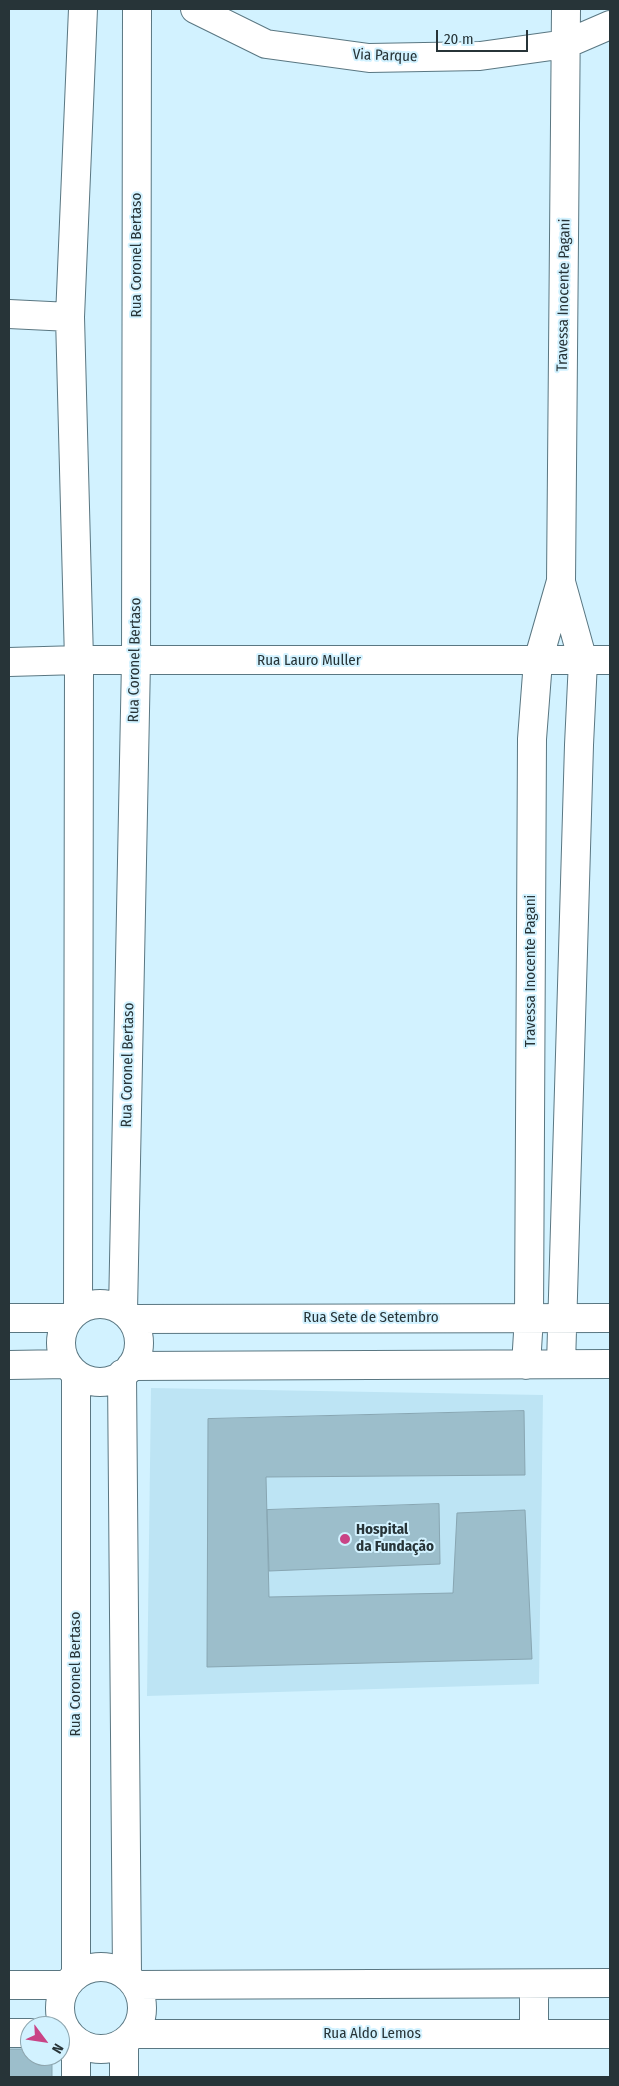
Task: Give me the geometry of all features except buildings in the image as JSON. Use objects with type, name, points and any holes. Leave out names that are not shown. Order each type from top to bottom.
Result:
[{"type":"street","points":[[74,1314],[79,660],[70,317],[83,9]]},
{"type":"street","name":"Rua Coronel Bertaso","points":[[127,1315],[136,661],[137,9]]},
{"type":"street","name":"Via Parque","points":[[195,9],[266,44],[369,58],[480,56],[566,44],[610,25]]},
{"type":"street","name":"Travessa Inocente Pagani","points":[[526,1365],[529,1316],[532,739],[538,661],[561,581],[566,9]]},
{"type":"street","points":[[9,314],[70,317]]},
{"type":"street","name":"Travessa Inocente Pagani","points":[[561,581],[583,661],[561,1316],[561,1364]]},
{"type":"street","name":"Rua Lauro Muller","points":[[9,662],[79,660],[610,660]]},
{"type":"street","points":[[101,1304],[112,1306],[127,1315],[136,1330],[139,1342],[137,1354],[127,1370],[111,1380],[99,1382],[86,1380],[71,1369],[62,1353],[61,1341],[63,1329],[74,1314],[89,1305],[101,1304]]},
{"type":"street","points":[[9,1318],[74,1314]]},
{"type":"street","name":"Rua Sete de Setembro","points":[[127,1315],[561,1316],[610,1318]]},
{"type":"street","points":[[127,1370],[610,1364]]},
{"type":"street","points":[[9,1365],[71,1369]]},
{"type":"street","name":"Rua Coronel Bertaso","points":[[71,1369],[71,1980]]},
{"type":"street","points":[[127,1370],[131,1980]]},
{"type":"street","points":[[61,2016],[59,2009],[61,1997],[71,1980],[88,1969],[102,1967],[115,1969],[131,1980],[141,1997],[143,2010],[140,2023],[129,2039],[124,2077]]},
{"type":"street","points":[[9,1985],[71,1980]]},
{"type":"street","points":[[131,1980],[610,1983]]},
{"type":"street","points":[[534,1984],[534,2034]]},
{"type":"street","name":"Rua Aldo Lemos","points":[[129,2039],[610,2034]]},
{"type":"street","points":[[70,2037],[87,2048],[100,2050],[112,2048],[129,2039]]},
{"type":"street","points":[[70,2046],[76,2077]]},
{"type":"shaded area","name":"Hospital da Fundação","points":[[151,1388],[543,1395],[539,1684],[147,1696]]},
{"type":"place","name":"Hospital da Fundação","points":[[345,1539]]}]
